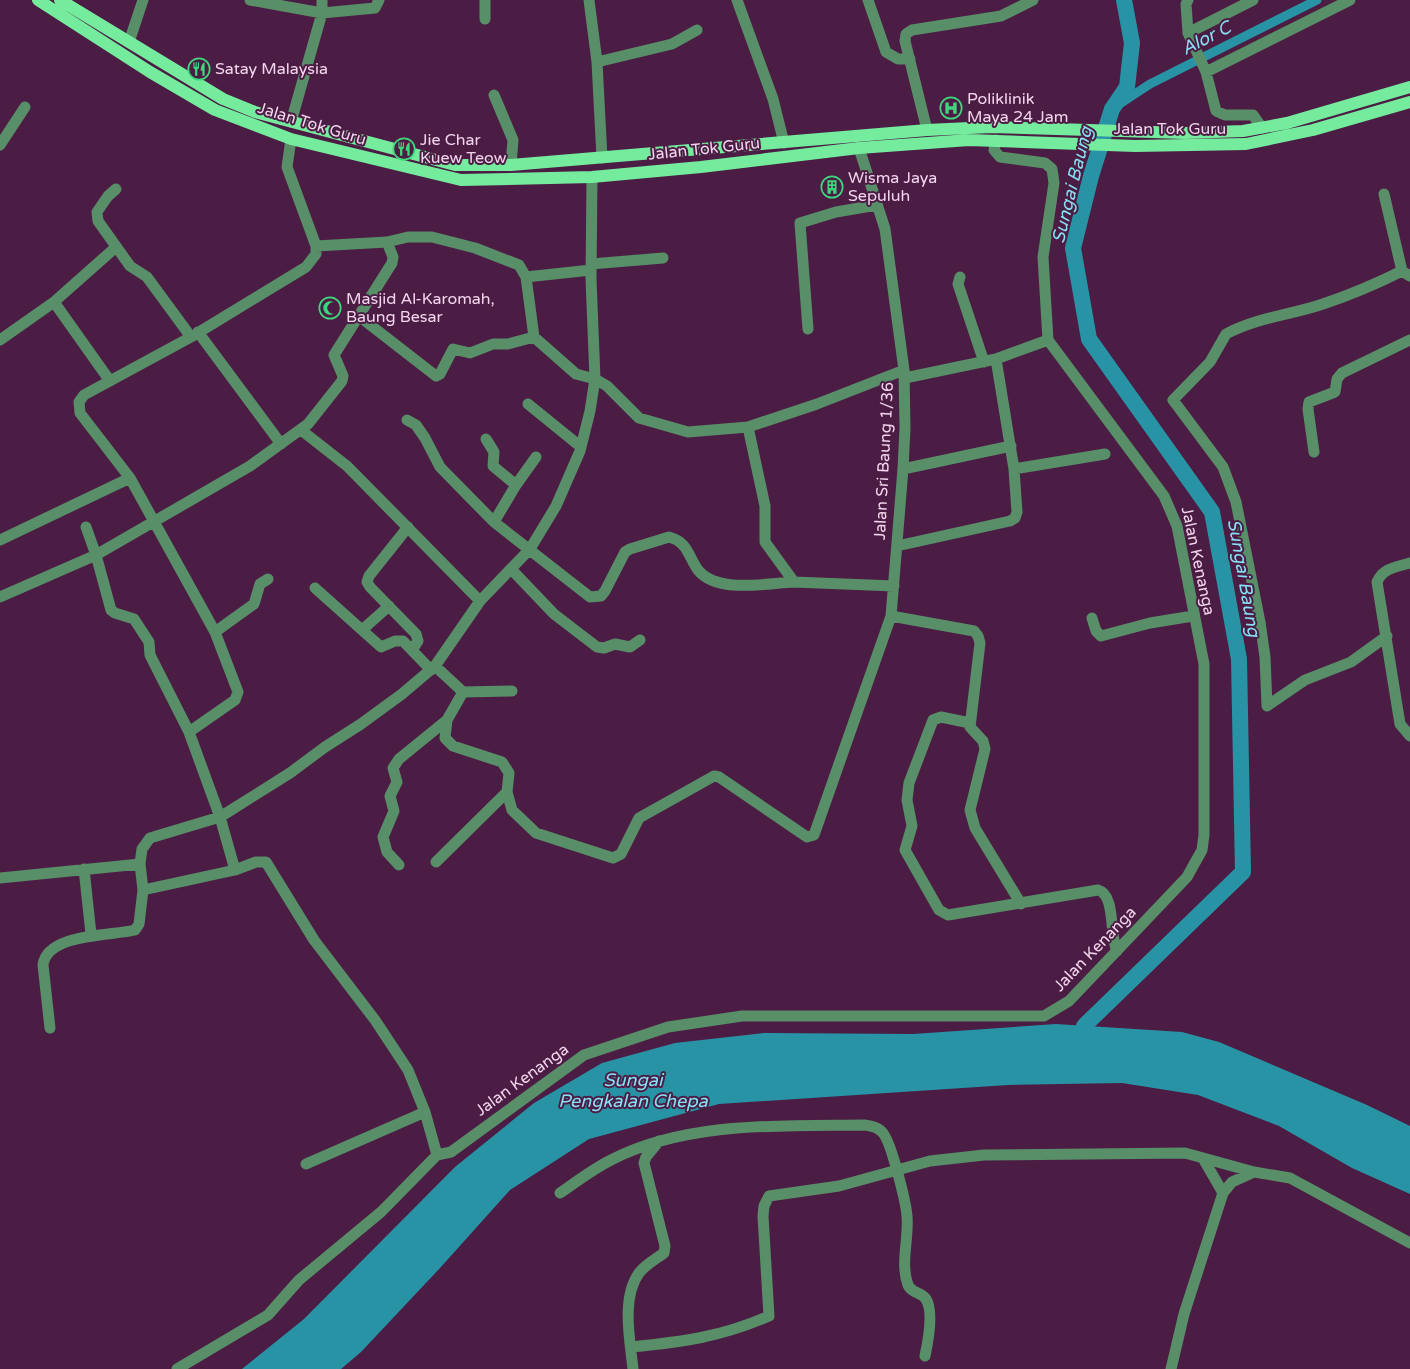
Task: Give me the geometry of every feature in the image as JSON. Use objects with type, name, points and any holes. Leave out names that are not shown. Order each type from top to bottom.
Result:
[{"type":"main road","name":"Jalan Tok Guru","points":[[38,0],[150,72],[215,110],[291,139],[461,180],[592,177],[630,172],[702,167],[859,148],[996,140],[1058,144],[1216,146],[1274,140],[1410,102]]},
{"type":"main road","name":"Jalan Tok Guru","points":[[60,0],[223,99],[255,112],[456,165],[511,165],[927,130],[991,127],[1215,133],[1262,128],[1410,87]]},
{"type":"main road","points":[[628,156],[630,172]]},
{"type":"street","points":[[129,42],[143,0]]},
{"type":"street","points":[[250,0],[322,13],[375,8],[379,0]]},
{"type":"street","points":[[291,122],[322,13],[322,0]]},
{"type":"street","points":[[485,0],[485,20]]},
{"type":"street","points":[[589,0],[597,62],[602,158]]},
{"type":"street","points":[[737,0],[773,99],[784,143]]},
{"type":"street","points":[[868,0],[886,52],[898,59],[910,59]]},
{"type":"street","points":[[927,130],[905,41],[906,34],[912,30],[1001,16],[1033,0]]},
{"type":"street","points":[[1188,0],[1186,4],[1190,37],[1205,70],[1216,110],[1226,115],[1253,115],[1262,128]]},
{"type":"street","points":[[1190,37],[1253,0]]},
{"type":"street","points":[[1205,70],[1350,0]]},
{"type":"street","points":[[597,62],[672,44],[697,30]]},
{"type":"street","points":[[494,95],[513,140],[511,165]]},
{"type":"street","points":[[0,145],[25,107]]},
{"type":"street","points":[[189,732],[238,695],[238,689],[215,632],[130,478],[80,412],[80,402],[84,394],[195,334],[308,266],[316,254],[316,246],[287,167],[291,139]]},
{"type":"street","points":[[316,246],[387,242],[408,237],[432,237],[475,248],[519,265],[526,277],[534,337],[576,374],[595,379],[607,386],[639,418],[686,432],[748,427],[904,374],[984,362],[1048,340],[1043,257],[1054,173],[1050,166],[1045,164],[1000,157],[994,150],[996,140]]},
{"type":"street","name":"Jalan Sri Baung 1/36","points":[[507,792],[513,812],[538,834],[609,858],[621,854],[639,818],[712,776],[719,777],[807,837],[814,835],[892,616],[902,470],[904,374],[885,230],[859,148]]},
{"type":"street","points":[[50,1028],[44,961],[52,949],[91,934],[135,930],[139,924],[143,890],[140,864],[142,849],[150,838],[220,817],[290,773],[325,746],[361,724],[433,668],[480,600],[530,550],[556,506],[581,447],[590,412],[595,379],[591,267],[592,177]]},
{"type":"street","points":[[116,189],[108,196],[97,216],[98,222],[130,266],[147,276],[195,334],[281,444]]},
{"type":"street","points":[[1384,194],[1406,273],[1322,305],[1282,313],[1226,334],[1210,362],[1173,400],[1223,467],[1236,502],[1260,622],[1265,657],[1267,706],[1305,680],[1351,662],[1387,636]]},
{"type":"street","points":[[808,329],[800,223],[836,212],[877,205]]},
{"type":"street","points":[[0,597],[96,555],[154,523],[250,466],[301,430],[342,381],[343,376],[334,355],[360,317],[393,260],[387,242]]},
{"type":"street","points":[[0,340],[54,302],[116,247]]},
{"type":"street","points":[[526,277],[663,258]]},
{"type":"street","points":[[960,277],[957,282],[984,362]]},
{"type":"street","points":[[54,302],[110,381]]},
{"type":"street","points":[[360,317],[436,376],[440,374],[452,350],[470,353],[493,344],[508,344],[534,337]]},
{"type":"street","name":"Jalan Kenanga","points":[[177,1369],[268,1315],[299,1280],[381,1212],[437,1155],[451,1152],[584,1055],[668,1027],[742,1016],[1044,1016],[1070,1001],[1187,877],[1202,850],[1205,699],[1204,664],[1177,526],[1171,508],[1108,419],[1048,340]]},
{"type":"street","points":[[1314,452],[1308,409],[1309,402],[1335,392],[1340,374],[1410,340]]},
{"type":"street","points":[[897,546],[1013,520],[1017,512],[1014,469],[996,359]]},
{"type":"street","points":[[528,404],[581,447]]},
{"type":"street","points":[[407,420],[416,425],[440,467],[494,522],[590,597],[601,596],[605,591],[625,552],[669,537],[684,544],[697,568],[715,582],[727,585],[794,582],[894,586]]},
{"type":"street","points":[[748,427],[765,506],[765,542],[794,582]]},
{"type":"street","points":[[301,430],[347,466],[480,600]]},
{"type":"street","points":[[486,439],[494,452],[493,466],[516,485]]},
{"type":"street","points":[[902,470],[1011,446]]},
{"type":"street","points":[[1014,469],[1105,454]]},
{"type":"street","points":[[494,522],[516,485],[536,457]]},
{"type":"street","points":[[0,540],[130,478]]},
{"type":"street","points":[[86,527],[111,610],[134,619],[148,640],[150,655],[189,732],[220,817],[236,870]]},
{"type":"street","points":[[408,527],[367,579],[370,587],[418,637],[418,641],[412,650]]},
{"type":"street","points":[[1410,563],[1390,568],[1380,576],[1377,582],[1400,724],[1410,736]]},
{"type":"street","points":[[511,569],[554,614],[597,647],[604,648],[615,644],[630,647],[640,640]]},
{"type":"street","points":[[215,632],[254,604],[260,584],[268,579]]},
{"type":"street","points":[[315,588],[381,647],[400,640],[463,692],[512,691]]},
{"type":"street","points":[[362,630],[389,606]]},
{"type":"street","points":[[892,616],[974,631],[978,636],[980,643],[970,723],[972,730],[983,741],[985,749],[970,816],[975,828],[1020,904]]},
{"type":"street","points":[[1092,618],[1096,631],[1101,636],[1150,623],[1194,616]]},
{"type":"street","points":[[436,862],[507,792],[508,774],[503,764],[451,745],[444,736],[447,720],[463,692]]},
{"type":"street","points":[[970,723],[938,717],[931,723],[909,783],[908,800],[912,826],[905,850],[943,914],[1020,904],[1101,890],[1109,900],[1112,938],[1117,952]]},
{"type":"street","points":[[399,866],[388,853],[383,838],[394,811],[390,796],[397,782],[393,768],[399,759],[447,720]]},
{"type":"street","points":[[143,890],[236,870],[256,862],[266,862],[314,940],[375,1020],[408,1070],[425,1112],[437,1155]]},
{"type":"street","points":[[0,878],[140,864]]},
{"type":"street","points":[[84,869],[91,934]]},
{"type":"street","points":[[306,1164],[425,1112]]},
{"type":"street","points":[[560,1193],[610,1160],[660,1142],[711,1132],[773,1126],[865,1125],[883,1132],[896,1169],[907,1216],[905,1264],[908,1285],[911,1290],[926,1299],[928,1306],[930,1333],[925,1356]]},
{"type":"street","points":[[633,1369],[628,1324],[635,1280],[645,1266],[664,1253],[665,1246],[644,1163],[646,1157],[660,1142]]},
{"type":"street","points":[[631,1347],[696,1340],[736,1330],[769,1316],[763,1216],[764,1206],[769,1196],[868,1180],[896,1169],[930,1161],[984,1155],[1185,1153],[1204,1160],[1254,1172],[1290,1178],[1410,1243]]},
{"type":"street","points":[[1204,1160],[1223,1193]]},
{"type":"street","points":[[1171,1369],[1184,1314],[1223,1193],[1232,1182],[1254,1172]]},
{"type":"water","name":"Sungai Pengkalan Chepa","points":[[1056,1024],[1182,1032],[1219,1042],[1367,1105],[1410,1126],[1410,1194],[1352,1168],[1279,1126],[1198,1095],[1122,1083],[1008,1085],[719,1104],[589,1139],[510,1190],[361,1352],[341,1369],[242,1369],[304,1319],[455,1167],[534,1103],[602,1063],[675,1043],[764,1033],[913,1034]]},
{"type":"waterway","name":"Sungai Baung","points":[[1084,1026],[1243,872],[1239,659],[1212,512],[1089,339],[1073,248],[1091,176],[1112,109],[1127,87],[1132,43],[1124,0]]},
{"type":"waterway","name":"Alor C","points":[[1112,109],[1150,84],[1317,0]]},
{"type":"place","name":"Satay Malaysia","points":[[199,69]]},
{"type":"place","name":"Poliklinik Maya 24 Jam","points":[[951,108]]},
{"type":"place","name":"Jie Char Kuew Teow","points":[[404,149]]},
{"type":"place","name":"Wisma Jaya Sepuluh","points":[[832,187]]},
{"type":"place","name":"Masjid Al-Karomah, Baung Besar","points":[[330,308]]}]
